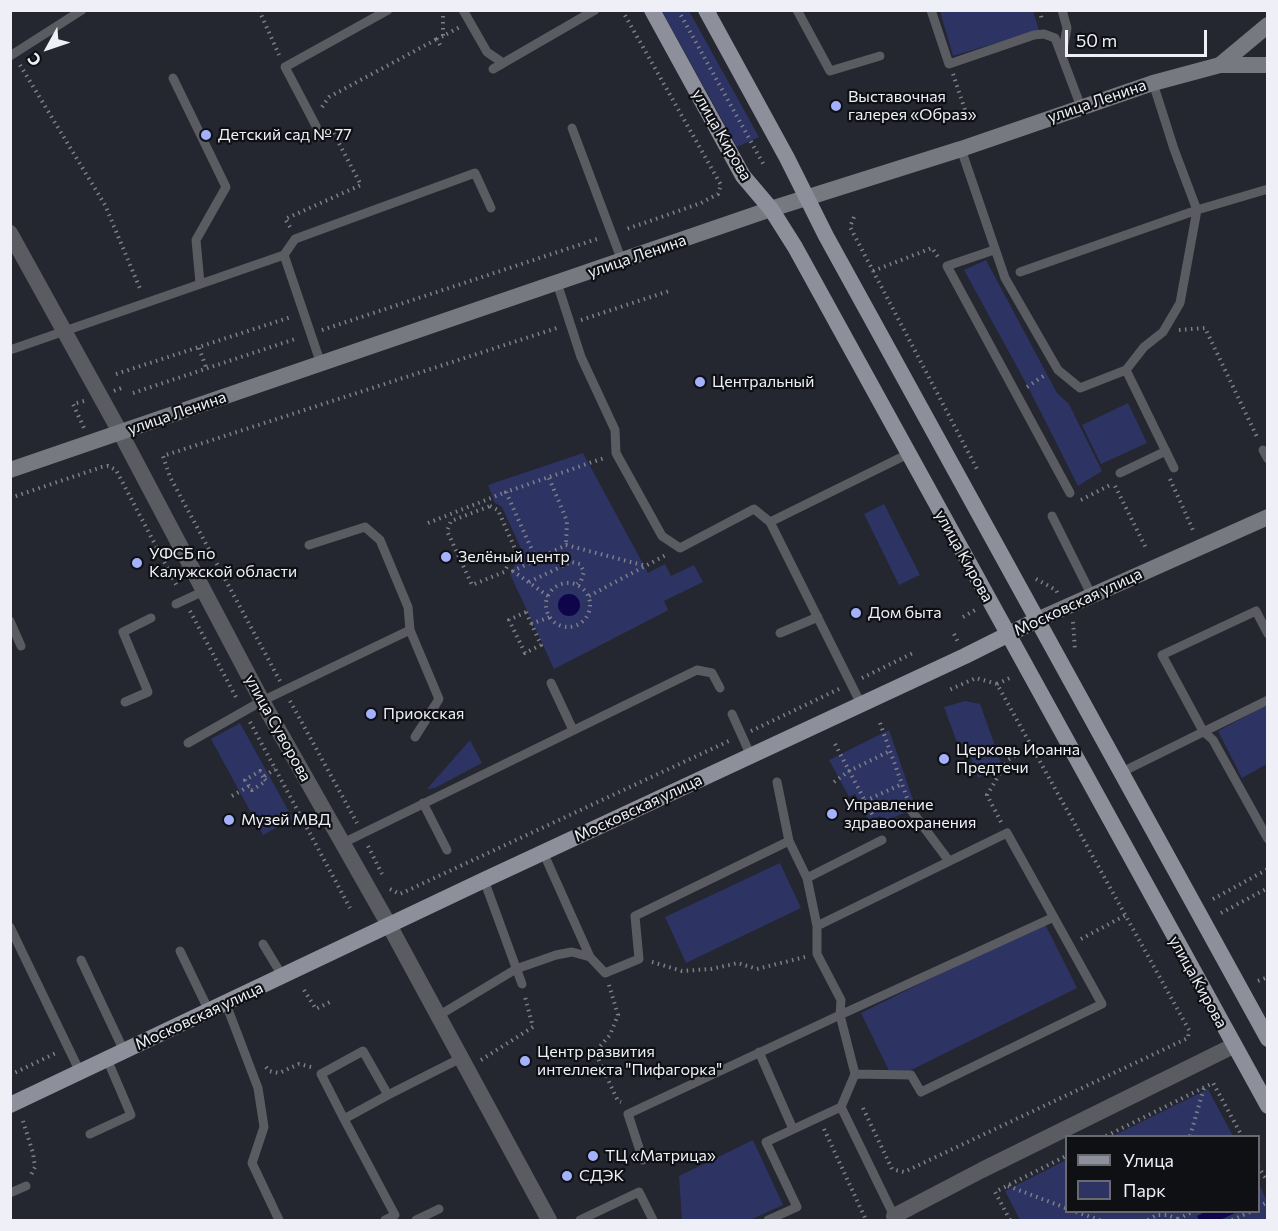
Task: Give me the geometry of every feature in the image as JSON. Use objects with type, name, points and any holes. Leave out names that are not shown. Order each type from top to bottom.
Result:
[{"type":"main road","name":"улица Кирова","points":[[652,10],[743,176],[771,210],[795,247],[1268,1106]]},
{"type":"main road","name":"улица Кирова","points":[[706,10],[1120,773],[1268,1039]]},
{"type":"main road","points":[[1220,65],[1268,26]]},
{"type":"main road","name":"улица Ленина","points":[[10,470],[806,198],[962,149],[1153,83],[1220,65],[1268,65]]},
{"type":"main road","name":"Московская улица","points":[[10,1105],[1091,594],[1268,517]]},
{"type":"street","name":"улица Суворова","points":[[10,232],[120,432],[262,701],[389,925],[549,1221]]},
{"type":"street","points":[[895,1218],[982,1170],[1233,1046]]},
{"type":"lane","points":[[11,53],[82,10]]},
{"type":"lane","points":[[318,136],[316,126],[285,66],[388,10]]},
{"type":"lane","points":[[463,10],[487,52],[503,63]]},
{"type":"lane","points":[[494,69],[595,10]]},
{"type":"lane","points":[[797,10],[830,71],[880,56]]},
{"type":"lane","points":[[931,10],[949,64],[1044,34],[1055,38],[1081,107]]},
{"type":"lane","points":[[1062,10],[1066,28],[1062,55]]},
{"type":"lane","points":[[172,78],[226,187],[196,240],[200,284]]},
{"type":"lane","points":[[962,149],[1005,278],[1058,370],[1080,388],[1126,370],[1144,347],[1163,332],[1180,303],[1197,210],[1153,83]]},
{"type":"lane","points":[[572,128],[622,261]]},
{"type":"lane","points":[[10,350],[284,255],[295,239],[475,172],[491,208]]},
{"type":"lane","points":[[1020,272],[1197,210],[1268,189]]},
{"type":"lane","points":[[994,250],[947,266],[1070,493]]},
{"type":"lane","points":[[284,255],[321,364]]},
{"type":"lane","points":[[557,283],[581,357],[615,430],[616,453],[662,536],[680,548],[754,509],[770,522],[861,704]]},
{"type":"lane","points":[[1126,370],[1174,468]]},
{"type":"lane","points":[[1120,473],[1166,451]]},
{"type":"lane","points":[[770,522],[908,454]]},
{"type":"lane","points":[[1052,516],[1091,594]]},
{"type":"lane","points":[[309,545],[365,527],[380,540],[408,607],[410,630],[439,699],[415,737]]},
{"type":"lane","points":[[181,602],[204,591]]},
{"type":"lane","points":[[1268,634],[1256,611],[1162,655],[1203,731],[1213,740],[1268,839]]},
{"type":"lane","points":[[780,633],[818,617]]},
{"type":"lane","points":[[126,702],[148,692],[123,632],[151,618]]},
{"type":"lane","points":[[10,621],[21,646]]},
{"type":"lane","points":[[188,743],[262,701],[410,630]]},
{"type":"lane","points":[[343,843],[697,670],[712,673],[720,688]]},
{"type":"lane","points":[[551,683],[573,730]]},
{"type":"lane","points":[[1120,773],[1268,699]]},
{"type":"lane","points":[[732,714],[751,756]]},
{"type":"lane","points":[[768,1221],[797,1207],[766,1142],[841,1107],[855,1074],[840,1015],[840,1000],[817,954],[817,926],[807,878],[789,841],[777,782]]},
{"type":"lane","points":[[423,803],[447,850]]},
{"type":"lane","points":[[911,810],[949,861]]},
{"type":"lane","points":[[817,926],[1007,833],[1102,1004],[921,1092],[911,1075],[855,1074]]},
{"type":"lane","points":[[807,878],[882,840]]},
{"type":"lane","points":[[543,852],[590,957],[605,973],[639,959],[635,916],[789,841]]},
{"type":"lane","points":[[484,880],[522,984]]},
{"type":"lane","points":[[643,1160],[628,1114],[1054,917]]},
{"type":"lane","points":[[10,927],[80,1072]]},
{"type":"lane","points":[[263,944],[283,976]]},
{"type":"lane","points":[[180,951],[209,1011]]},
{"type":"lane","points":[[438,1016],[516,969],[572,952],[590,957]]},
{"type":"lane","points":[[81,960],[124,1050]]},
{"type":"lane","points":[[226,1004],[258,1088],[264,1127],[252,1163],[279,1221]]},
{"type":"lane","points":[[385,1221],[395,1215],[321,1074],[363,1051],[388,1095]]},
{"type":"lane","points":[[759,1052],[793,1129]]},
{"type":"lane","points":[[344,1119],[461,1058]]},
{"type":"lane","points":[[90,1134],[132,1115],[107,1059]]},
{"type":"lane","points":[[841,1107],[895,1218]]},
{"type":"lane","points":[[10,1193],[26,1185]]},
{"type":"lane","points":[[580,1221],[639,1192],[653,1221]]},
{"type":"lane","points":[[416,1221],[439,1209]]},
{"type":"path","points":[[259,10],[285,66]]},
{"type":"path","points":[[443,10],[443,36]]},
{"type":"path","points":[[133,393],[611,234],[701,203],[718,194],[722,185],[622,10]]},
{"type":"path","points":[[678,10],[765,167]]},
{"type":"path","points":[[295,239],[285,219],[361,184],[329,124],[322,108],[323,102],[470,21]]},
{"type":"path","points":[[437,39],[440,45]]},
{"type":"path","points":[[11,53],[105,206],[146,302]]},
{"type":"path","points":[[949,64],[969,122]]},
{"type":"path","points":[[316,126],[329,124]]},
{"type":"path","points":[[854,217],[850,227],[982,480]]},
{"type":"path","points":[[873,271],[932,248],[947,266]]},
{"type":"path","points":[[116,374],[303,313]]},
{"type":"path","points":[[1163,332],[1205,328],[1265,455]]},
{"type":"path","points":[[199,348],[207,370]]},
{"type":"path","points":[[1017,396],[1047,374],[1058,370]]},
{"type":"path","points":[[73,404],[92,443]]},
{"type":"path","points":[[428,523],[506,492],[616,453]]},
{"type":"path","points":[[10,498],[102,467],[108,466],[116,470],[181,602],[244,711],[350,908]]},
{"type":"path","points":[[1174,468],[1170,480],[1193,530]]},
{"type":"path","points":[[549,478],[567,521],[566,545]]},
{"type":"path","points":[[1073,505],[1113,483],[1147,550]]},
{"type":"path","points":[[506,492],[536,559]]},
{"type":"path","points":[[490,506],[498,510],[516,551],[507,567],[504,572],[472,585],[447,531],[451,521],[490,506]]},
{"type":"path","points":[[513,571],[566,545],[646,566]]},
{"type":"path","points":[[589,596],[680,548]]},
{"type":"path","points":[[528,582],[571,562],[579,564],[584,572],[577,584]]},
{"type":"path","points":[[507,567],[548,596]]},
{"type":"path","points":[[1031,571],[1036,581],[1056,590]]},
{"type":"path","points":[[560,584],[577,584],[589,596],[589,614],[577,625],[564,626],[550,616],[546,604],[548,596],[560,584]]},
{"type":"path","points":[[526,612],[531,624],[541,645],[525,653],[509,620],[526,612]]},
{"type":"path","points":[[531,624],[550,616]]},
{"type":"path","points":[[400,894],[915,652]]},
{"type":"path","points":[[949,690],[976,678],[997,684],[1031,746],[1008,760],[987,795],[1007,833]]},
{"type":"path","points":[[880,723],[911,810]]},
{"type":"path","points":[[835,744],[874,818]]},
{"type":"path","points":[[834,782],[849,771],[890,751]]},
{"type":"path","points":[[263,777],[275,769]]},
{"type":"path","points":[[260,771],[266,782],[252,790],[249,786],[245,780],[260,771]]},
{"type":"path","points":[[865,801],[902,784]]},
{"type":"path","points":[[232,796],[249,786]]},
{"type":"path","points":[[1213,898],[1268,869]]},
{"type":"path","points":[[1221,913],[1268,888]]},
{"type":"path","points":[[1070,945],[1125,915]]},
{"type":"path","points":[[639,959],[682,971],[711,969],[738,963],[757,969],[817,954]]},
{"type":"path","points":[[605,973],[618,1016],[610,1035],[595,1052],[618,1101],[643,1106]]},
{"type":"path","points":[[1258,981],[1268,977]]},
{"type":"path","points":[[481,1060],[533,1027],[522,984]]},
{"type":"path","points":[[304,990],[316,1010],[332,1001]]},
{"type":"path","points":[[10,1075],[56,1053]]},
{"type":"path","points":[[265,1064],[269,1071],[279,1073],[298,1064],[321,1074]]},
{"type":"path","points":[[1110,1135],[1213,1083],[1241,1135]]},
{"type":"path","points":[[1191,1135],[1204,1088]]},
{"type":"path","points":[[819,1118],[866,1221]]},
{"type":"path","points":[[23,1121],[34,1167],[26,1185]]},
{"type":"path","points":[[1010,1221],[995,1192],[1065,1157]]},
{"type":"path","points":[[1260,1169],[1268,1182]]},
{"type":"path","points":[[1007,1186],[1065,1208]]},
{"type":"path","points":[[1079,1213],[1100,1221]]},
{"type":"path","points":[[1148,1221],[1157,1215],[1167,1213],[1179,1220]]},
{"type":"path","points":[[1232,1221],[1248,1213]]},
{"type":"green space","points":[[662,11],[689,11],[759,137],[737,147]]},
{"type":"green space","points":[[940,11],[1033,11],[1039,30],[953,56]]},
{"type":"green space","points":[[986,260],[1057,393],[1069,404],[1102,471],[1078,486],[1028,387],[964,270]]},
{"type":"green space","points":[[1128,403],[1147,443],[1101,464],[1082,425]]},
{"type":"green space","points":[[583,453],[648,573],[665,564],[671,576],[694,565],[703,582],[664,601],[668,610],[665,612],[554,669],[510,574],[522,551],[502,507],[495,503],[488,485]]},
{"type":"green space","points":[[884,504],[920,575],[899,585],[864,514]]},
{"type":"green space","points":[[965,701],[980,704],[1001,762],[993,771],[978,778],[966,743],[958,745],[944,707]]},
{"type":"green space","points":[[1267,705],[1267,764],[1242,778],[1218,731]]},
{"type":"green space","points":[[240,723],[293,819],[263,835],[211,739]]},
{"type":"green space","points":[[889,730],[916,808],[883,822],[880,816],[869,821],[855,794],[849,797],[829,760]]},
{"type":"green space","points":[[470,740],[482,763],[435,788],[427,789]]},
{"type":"green space","points":[[780,863],[801,908],[686,963],[665,917]]},
{"type":"green space","points":[[1044,922],[1077,988],[893,1079],[861,1013]]},
{"type":"green space","points":[[1208,1089],[1232,1135],[1115,1135]]},
{"type":"green space","points":[[753,1140],[783,1205],[750,1220],[682,1220],[679,1176]]},
{"type":"green space","points":[[1065,1161],[1065,1213],[1260,1213],[1260,1186],[1267,1201],[1267,1220],[1020,1220],[1005,1191]]},
{"type":"shaded area","points":[[569,594],[577,597],[580,605],[577,613],[569,616],[561,613],[558,605],[561,597]]},
{"type":"shaded area","points":[[1203,1213],[1235,1213],[1220,1220],[1199,1220],[1197,1216]]},
{"type":"place","name":"Выставочная галерея «Образ»","points":[[836,106]]},
{"type":"place","name":"Детский сад № 77","points":[[206,135]]},
{"type":"place","name":"Центральный","points":[[700,382]]},
{"type":"place","name":"Зелёный центр","points":[[446,557]]},
{"type":"place","name":"УФСБ по Калужской области","points":[[137,563]]},
{"type":"place","name":"Дом быта","points":[[856,613]]},
{"type":"place","name":"Приокская","points":[[371,714]]},
{"type":"place","name":"Церковь Иоанна Предтечи","points":[[944,759]]},
{"type":"place","name":"Управление здравоохранения","points":[[832,814]]},
{"type":"place","name":"Музей МВД","points":[[229,820]]},
{"type":"place","name":"Центр развития интеллекта \"Пифагорка\"","points":[[525,1061]]},
{"type":"place","name":"ТЦ «Матрица»","points":[[593,1156]]},
{"type":"place","name":"СДЭК","points":[[567,1176]]}]
